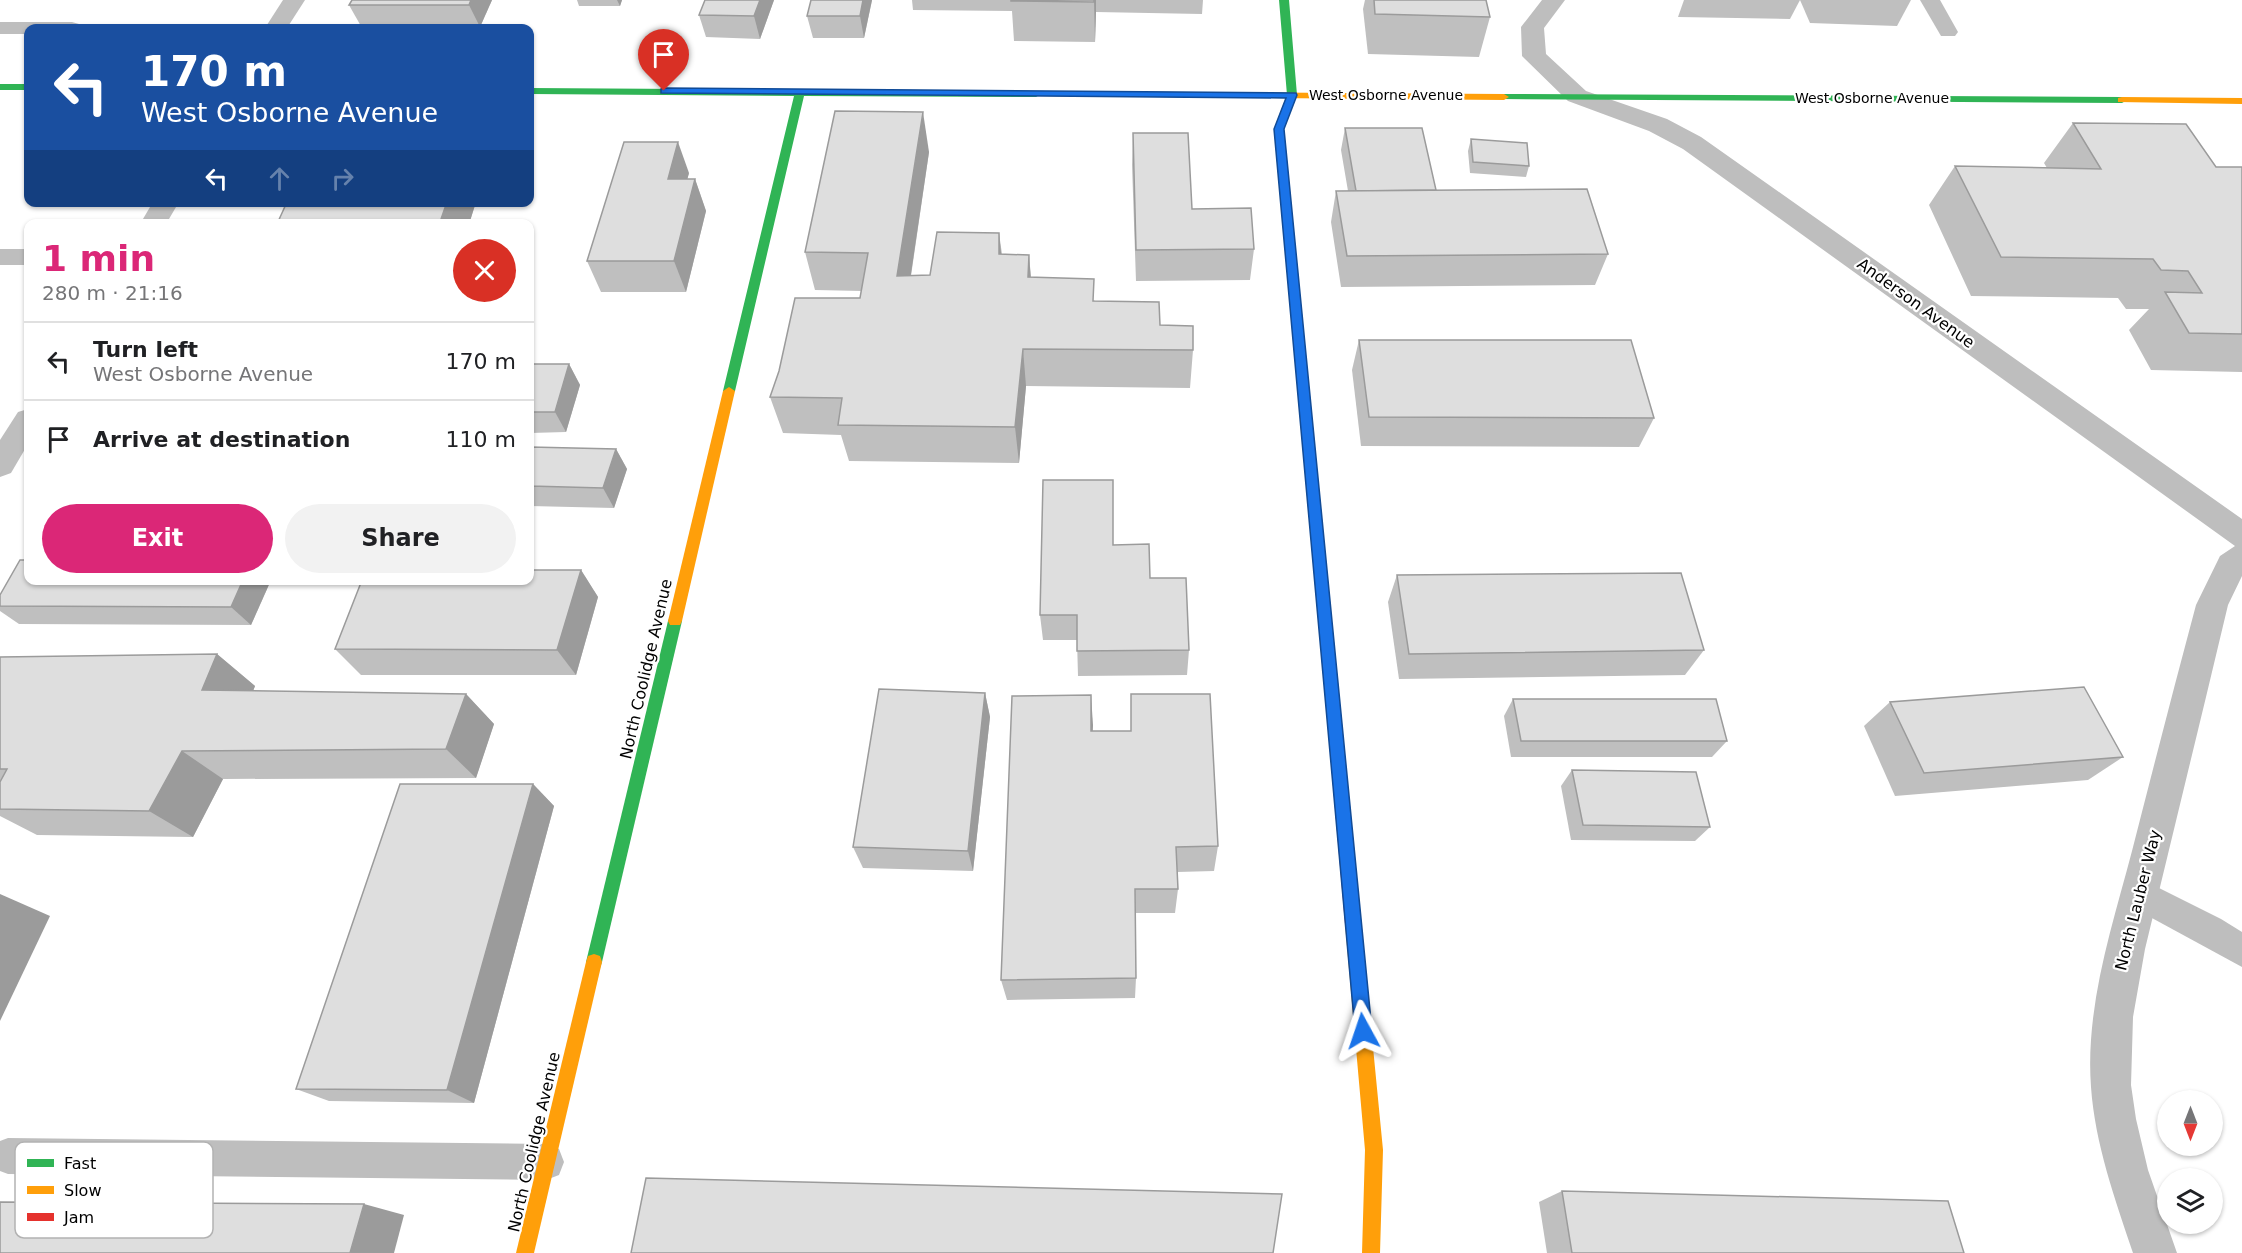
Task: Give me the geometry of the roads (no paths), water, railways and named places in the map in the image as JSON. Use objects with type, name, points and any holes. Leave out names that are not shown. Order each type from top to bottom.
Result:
[{"type":"street","points":[[279,24],[294,0]]},
{"type":"street","points":[[1284,0],[1292,95],[1279,129],[1374,1150],[1371,1253]]},
{"type":"street","points":[[1554,0],[1532,27],[1534,56],[1577,96]]},
{"type":"street","points":[[0,87],[24,87]]},
{"type":"street","name":"West Osborne Avenue","points":[[534,91],[2242,101]]},
{"type":"street","name":"North Coolidge Avenue","points":[[525,1253],[800,92]]},
{"type":"street","name":"Anderson Avenue","points":[[1577,96],[1658,125],[1692,143],[2242,536]]},
{"type":"street","points":[[0,465],[24,426]]},
{"type":"street","name":"North Lauber Way","points":[[2155,1253],[2114,1118],[2112,1077],[2114,1007],[2126,942],[2212,605],[2231,565],[2242,557]]},
{"type":"lane","points":[[1930,0],[1948,32]]},
{"type":"lane","points":[[0,28],[24,28]]},
{"type":"lane","points":[[0,256],[24,257]]},
{"type":"lane","points":[[2139,894],[2209,930],[2242,951]]},
{"type":"lane","points":[[8,1156],[15,1156]]},
{"type":"lane","points":[[213,1158],[546,1162]]}]
